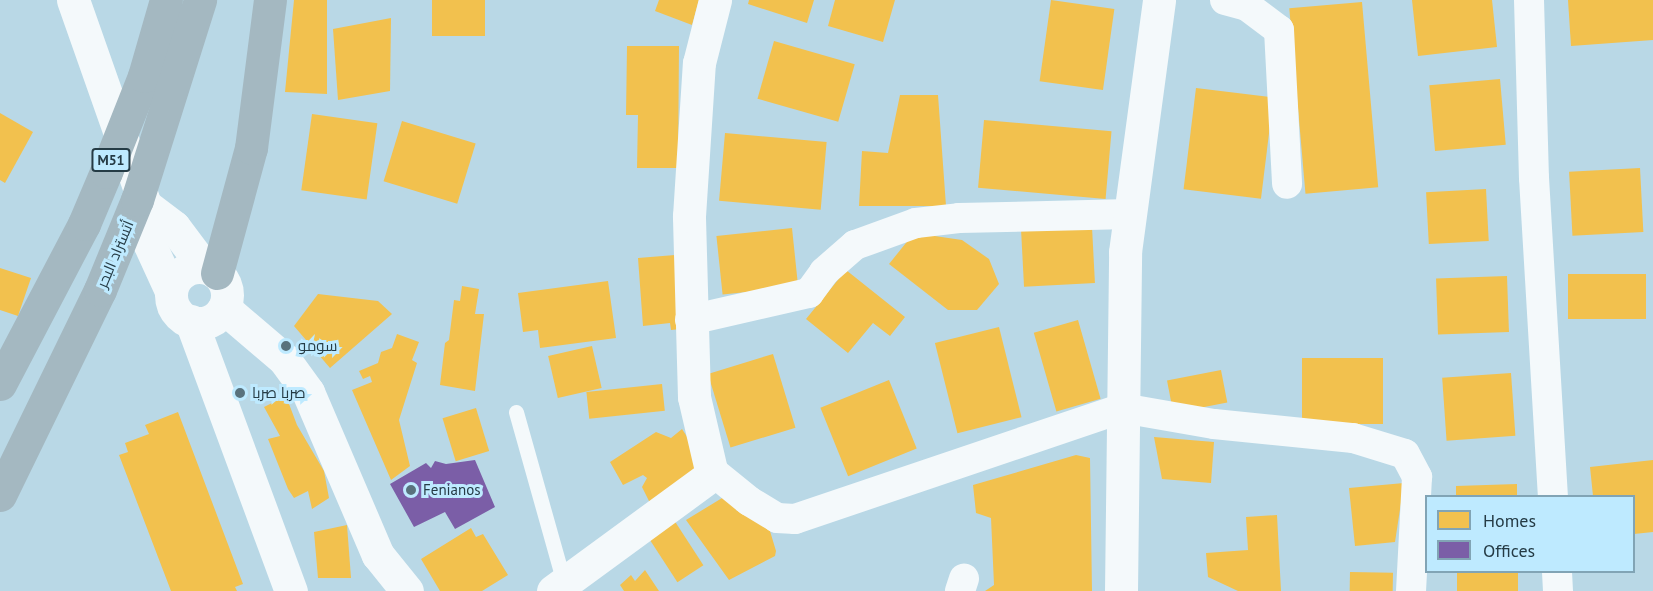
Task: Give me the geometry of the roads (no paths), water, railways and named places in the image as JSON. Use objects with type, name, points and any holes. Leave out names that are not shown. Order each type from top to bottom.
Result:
[{"type":"highway","name":"M51","points":[[0,384],[106,172],[156,37],[166,0]]},
{"type":"highway","name":"أتستراد البحر","points":[[0,495],[92,306],[137,200],[176,86],[200,0]]},
{"type":"highway","points":[[210,270],[251,148],[270,0]]},
{"type":"street","points":[[73,0],[145,205],[149,243],[171,291],[176,309],[191,321],[291,591]]},
{"type":"street","points":[[715,0],[699,63],[689,216],[690,320],[694,397],[711,470],[748,501],[777,518],[795,519],[1122,408],[1214,424],[1353,438],[1405,454],[1417,477],[1411,591]]},
{"type":"street","points":[[1121,591],[1125,252],[1159,0]]},
{"type":"street","points":[[1225,0],[1257,12],[1279,30],[1287,184]]},
{"type":"street","points":[[1529,0],[1534,178],[1553,495]]},
{"type":"street","points":[[145,205],[174,227],[227,289],[224,308],[210,320],[191,321]]},
{"type":"street","points":[[690,320],[809,293],[825,272],[855,245],[916,223],[959,218],[1130,214]]},
{"type":"street","points":[[171,291],[183,272],[210,270]]},
{"type":"street","points":[[224,308],[284,359],[308,392],[378,555],[407,591]]},
{"type":"street","points":[[559,587],[704,484],[711,470]]},
{"type":"street","points":[[1557,573],[1558,591]]},
{"type":"lane","points":[[516,412],[559,587]]},
{"type":"place","name":"سومو","points":[[286,346]]},
{"type":"place","name":"صربا صربا","points":[[240,393]]},
{"type":"place","name":"Fenianos","points":[[411,490]]}]
